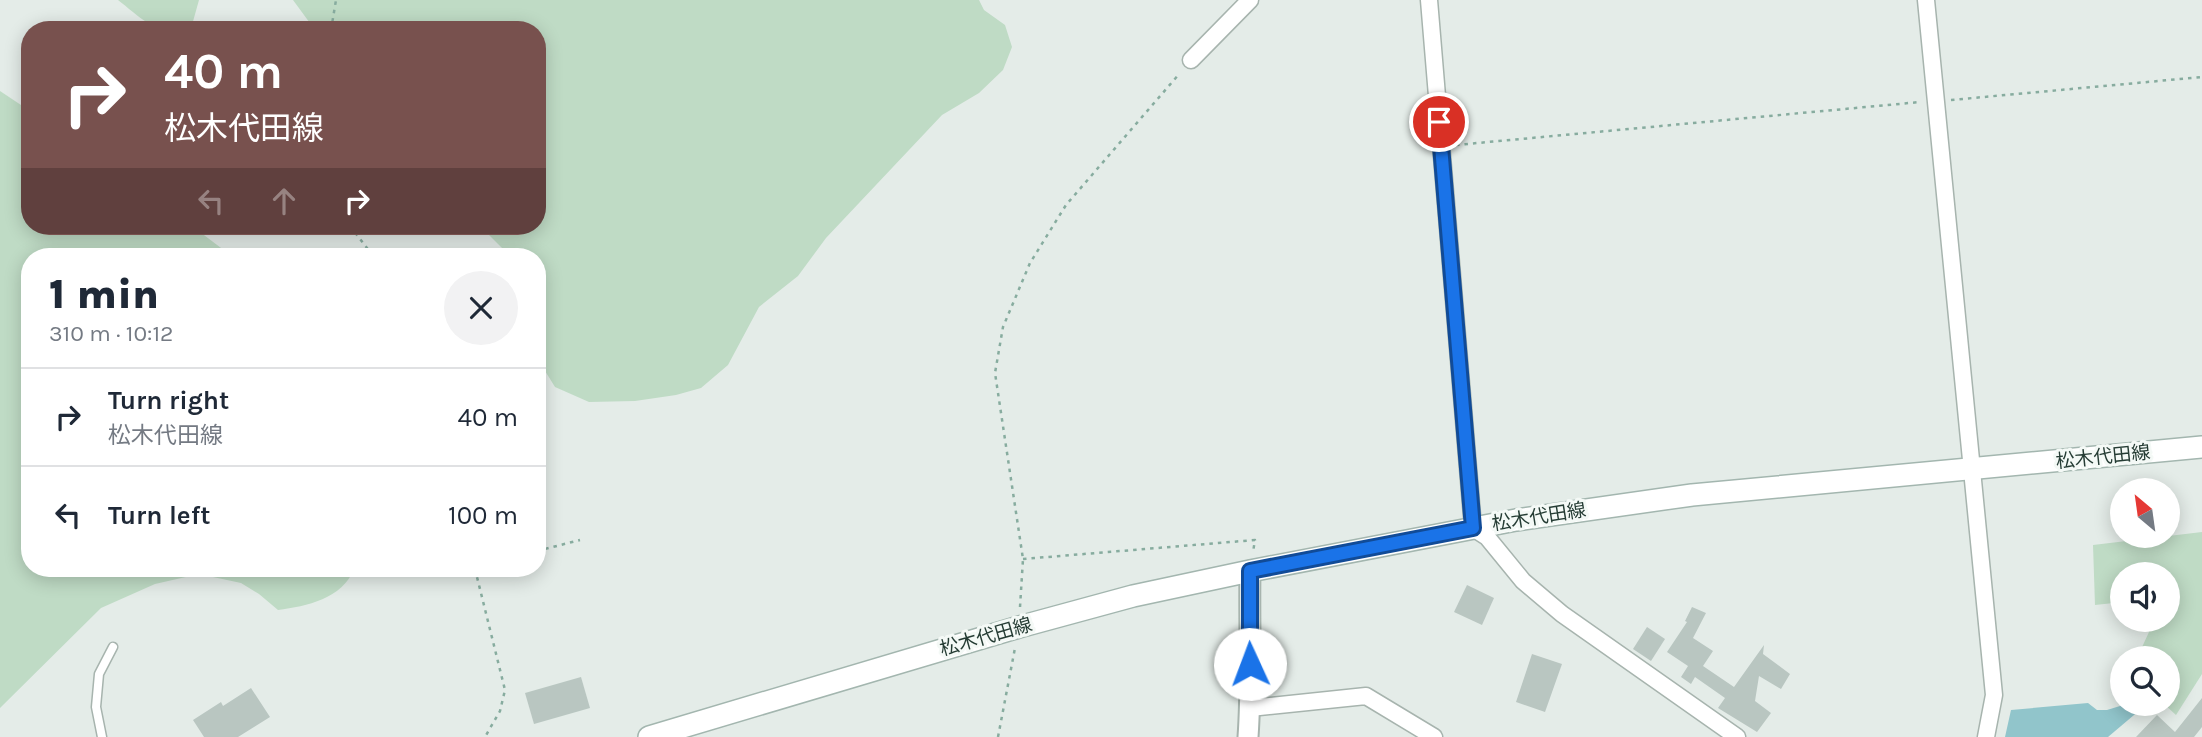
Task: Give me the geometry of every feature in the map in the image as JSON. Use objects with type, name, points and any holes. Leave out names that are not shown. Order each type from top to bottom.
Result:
[{"type":"main road","name":"松木代田線","points":[[649,737],[675,733],[1019,627],[1133,596],[1473,528],[1692,495],[2202,447]]},
{"type":"street","points":[[1191,60],[1250,0]]},
{"type":"street","points":[[1429,0],[1473,528],[1487,537],[1523,581],[1562,614],[1737,737]]},
{"type":"street","points":[[1926,0],[1994,695],[1986,737]]},
{"type":"street","points":[[1248,737],[1250,571]]},
{"type":"street","points":[[1250,708],[1366,696],[1434,737]]},
{"type":"lane","points":[[102,737],[96,707],[99,674],[113,647]]},
{"type":"path","points":[[332,21],[335,0]]},
{"type":"path","points":[[998,737],[1019,627],[1023,559],[995,373],[1003,327],[1030,263],[1066,205],[1191,60]]},
{"type":"path","points":[[1441,146],[2202,77]]},
{"type":"path","points":[[546,549],[580,540]]},
{"type":"path","points":[[1023,559],[1255,540]]},
{"type":"path","points":[[477,577],[505,690],[500,711],[485,737]]},
{"type":"green space","points":[[118,0],[199,0],[193,21],[144,20]]},
{"type":"green space","points":[[293,0],[979,0],[984,10],[1005,25],[1012,47],[1003,70],[979,93],[942,115],[826,238],[798,276],[759,307],[728,365],[701,388],[635,401],[589,402],[555,387],[546,372],[546,248],[502,248],[489,235],[546,235],[546,21],[308,21]]},
{"type":"green space","points":[[0,91],[21,105],[21,235],[204,235],[221,248],[21,248],[21,577],[186,577],[155,584],[101,608],[0,708]]},
{"type":"green space","points":[[2202,532],[2202,674],[2180,709],[2180,646],[2143,646],[2149,632],[2180,632],[2180,562],[2110,562],[2110,603],[2095,605],[2093,545],[2110,543],[2110,548],[2180,548],[2180,535]]},
{"type":"green space","points":[[213,577],[349,577],[341,587],[322,599],[278,610],[241,583]]},
{"type":"water","points":[[2088,703],[2097,710],[2110,709],[2110,716],[2133,716],[2108,737],[2005,737],[2011,710]]},
{"type":"building","points":[[1467,585],[1494,598],[1482,625],[1454,612]]},
{"type":"building","points":[[1692,607],[1706,613],[1693,638],[1713,651],[1703,666],[1734,687],[1764,645],[1763,654],[1790,674],[1781,689],[1759,676],[1755,701],[1771,713],[1757,732],[1718,708],[1725,698],[1695,677],[1691,684],[1681,677],[1688,666],[1667,652],[1687,622],[1685,621]]},
{"type":"building","points":[[1647,627],[1665,639],[1651,661],[1633,649]]},
{"type":"building","points":[[1532,654],[1562,664],[1545,712],[1516,702]]},
{"type":"building","points":[[581,677],[590,708],[534,724],[525,693]]},
{"type":"building","points":[[251,688],[270,717],[238,737],[204,737],[193,720],[221,702],[223,706]]},
{"type":"building","points":[[2202,698],[2202,727],[2194,737],[2136,737],[2156,716],[2175,732]]},
{"type":"route","points":[[1250,664],[1250,571],[1473,528],[1439,122]]}]
